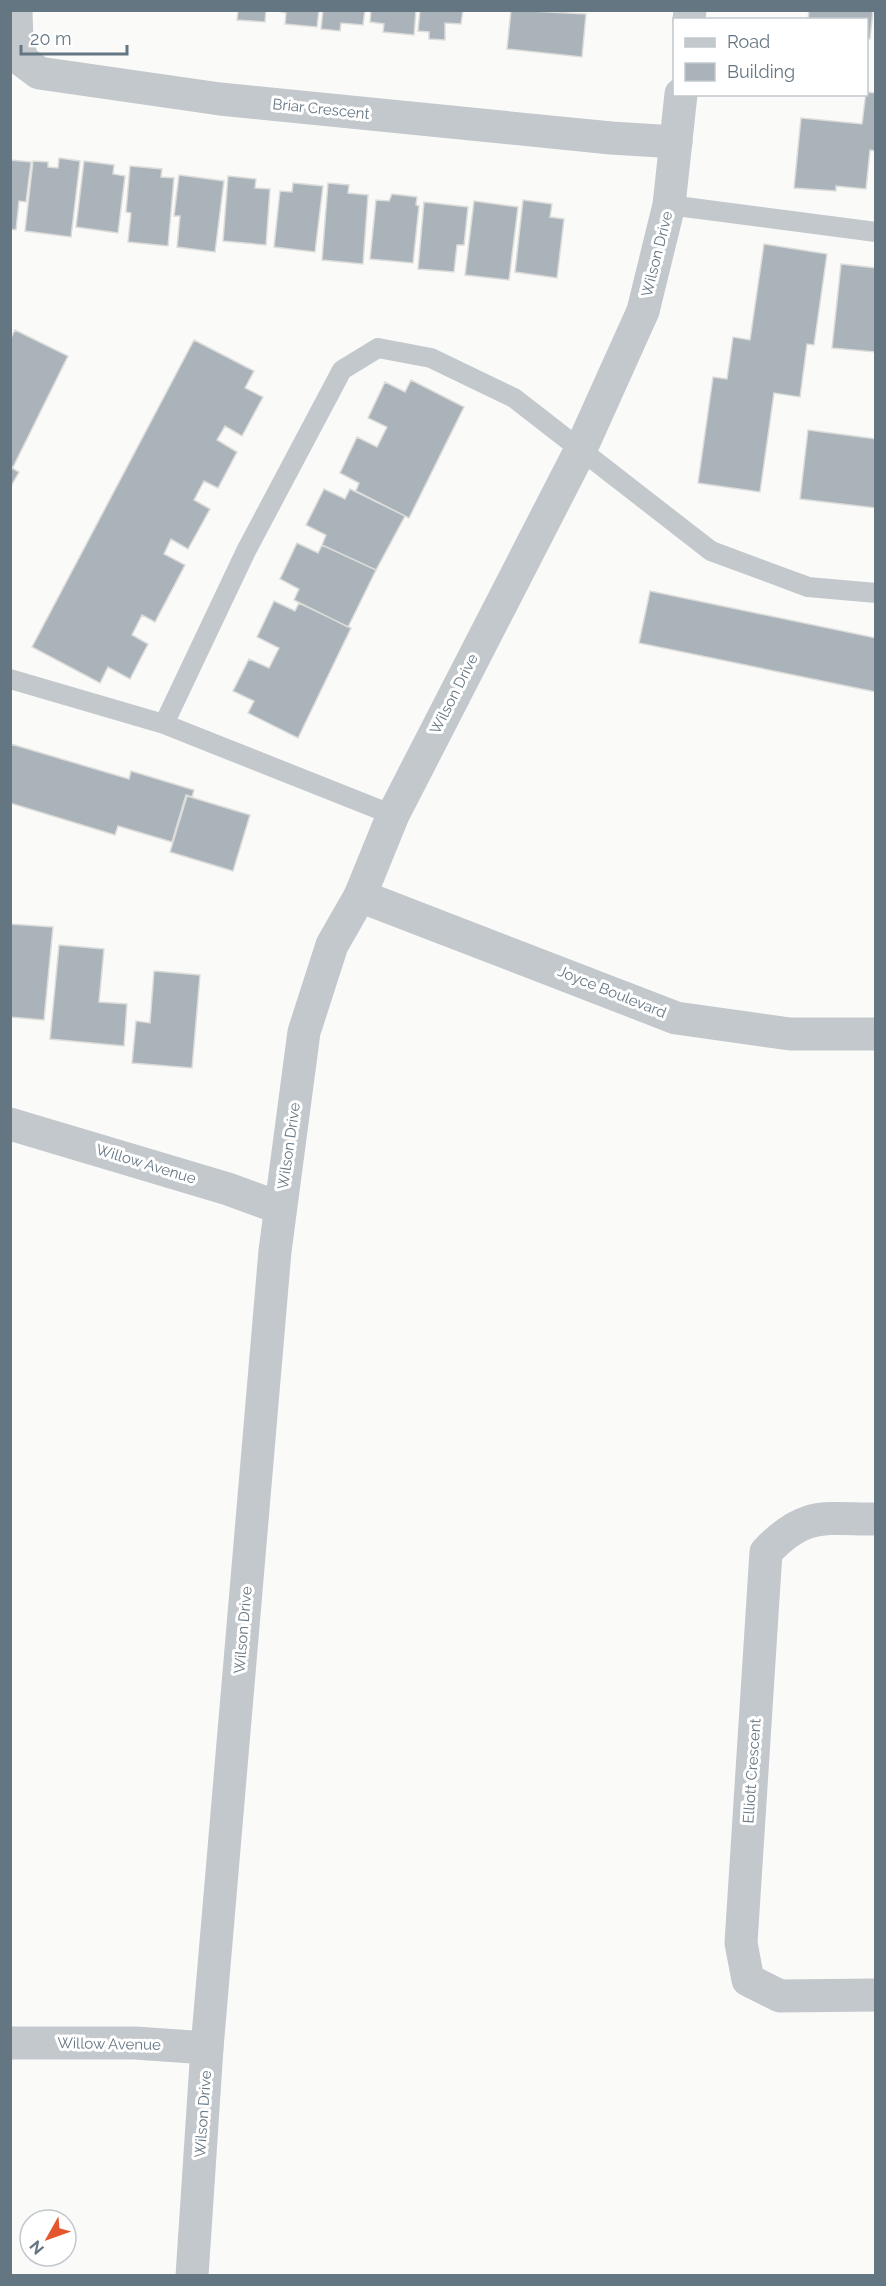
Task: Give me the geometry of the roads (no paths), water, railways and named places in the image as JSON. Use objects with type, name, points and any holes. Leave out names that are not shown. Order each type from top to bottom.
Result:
[{"type":"street","name":"Briar Crescent","points":[[16,10],[17,44],[23,61],[39,73],[220,99],[610,138],[676,142]]},
{"type":"street","name":"Wilson Drive","points":[[192,2276],[207,2048],[280,1208],[304,1032],[332,945],[360,896],[393,815],[580,451],[643,311],[669,205],[681,96]]},
{"type":"street","name":"Joyce Boulevard","points":[[360,896],[676,1018],[790,1034],[876,1034]]},
{"type":"street","name":"Willow Avenue","points":[[10,1124],[228,1189],[280,1208]]},
{"type":"street","name":"Elliott Crescent","points":[[876,1519],[812,1519],[784,1533],[766,1552],[741,1943],[748,1980],[780,1996],[876,1995]]},
{"type":"street","name":"Willow Avenue","points":[[10,2043],[135,2043],[207,2048]]},
{"type":"lane","points":[[669,205],[876,232]]},
{"type":"lane","points":[[164,724],[246,551],[342,370],[378,348],[431,358],[514,398],[711,551],[808,586],[876,593]]},
{"type":"lane","points":[[10,679],[164,724],[393,815]]}]
